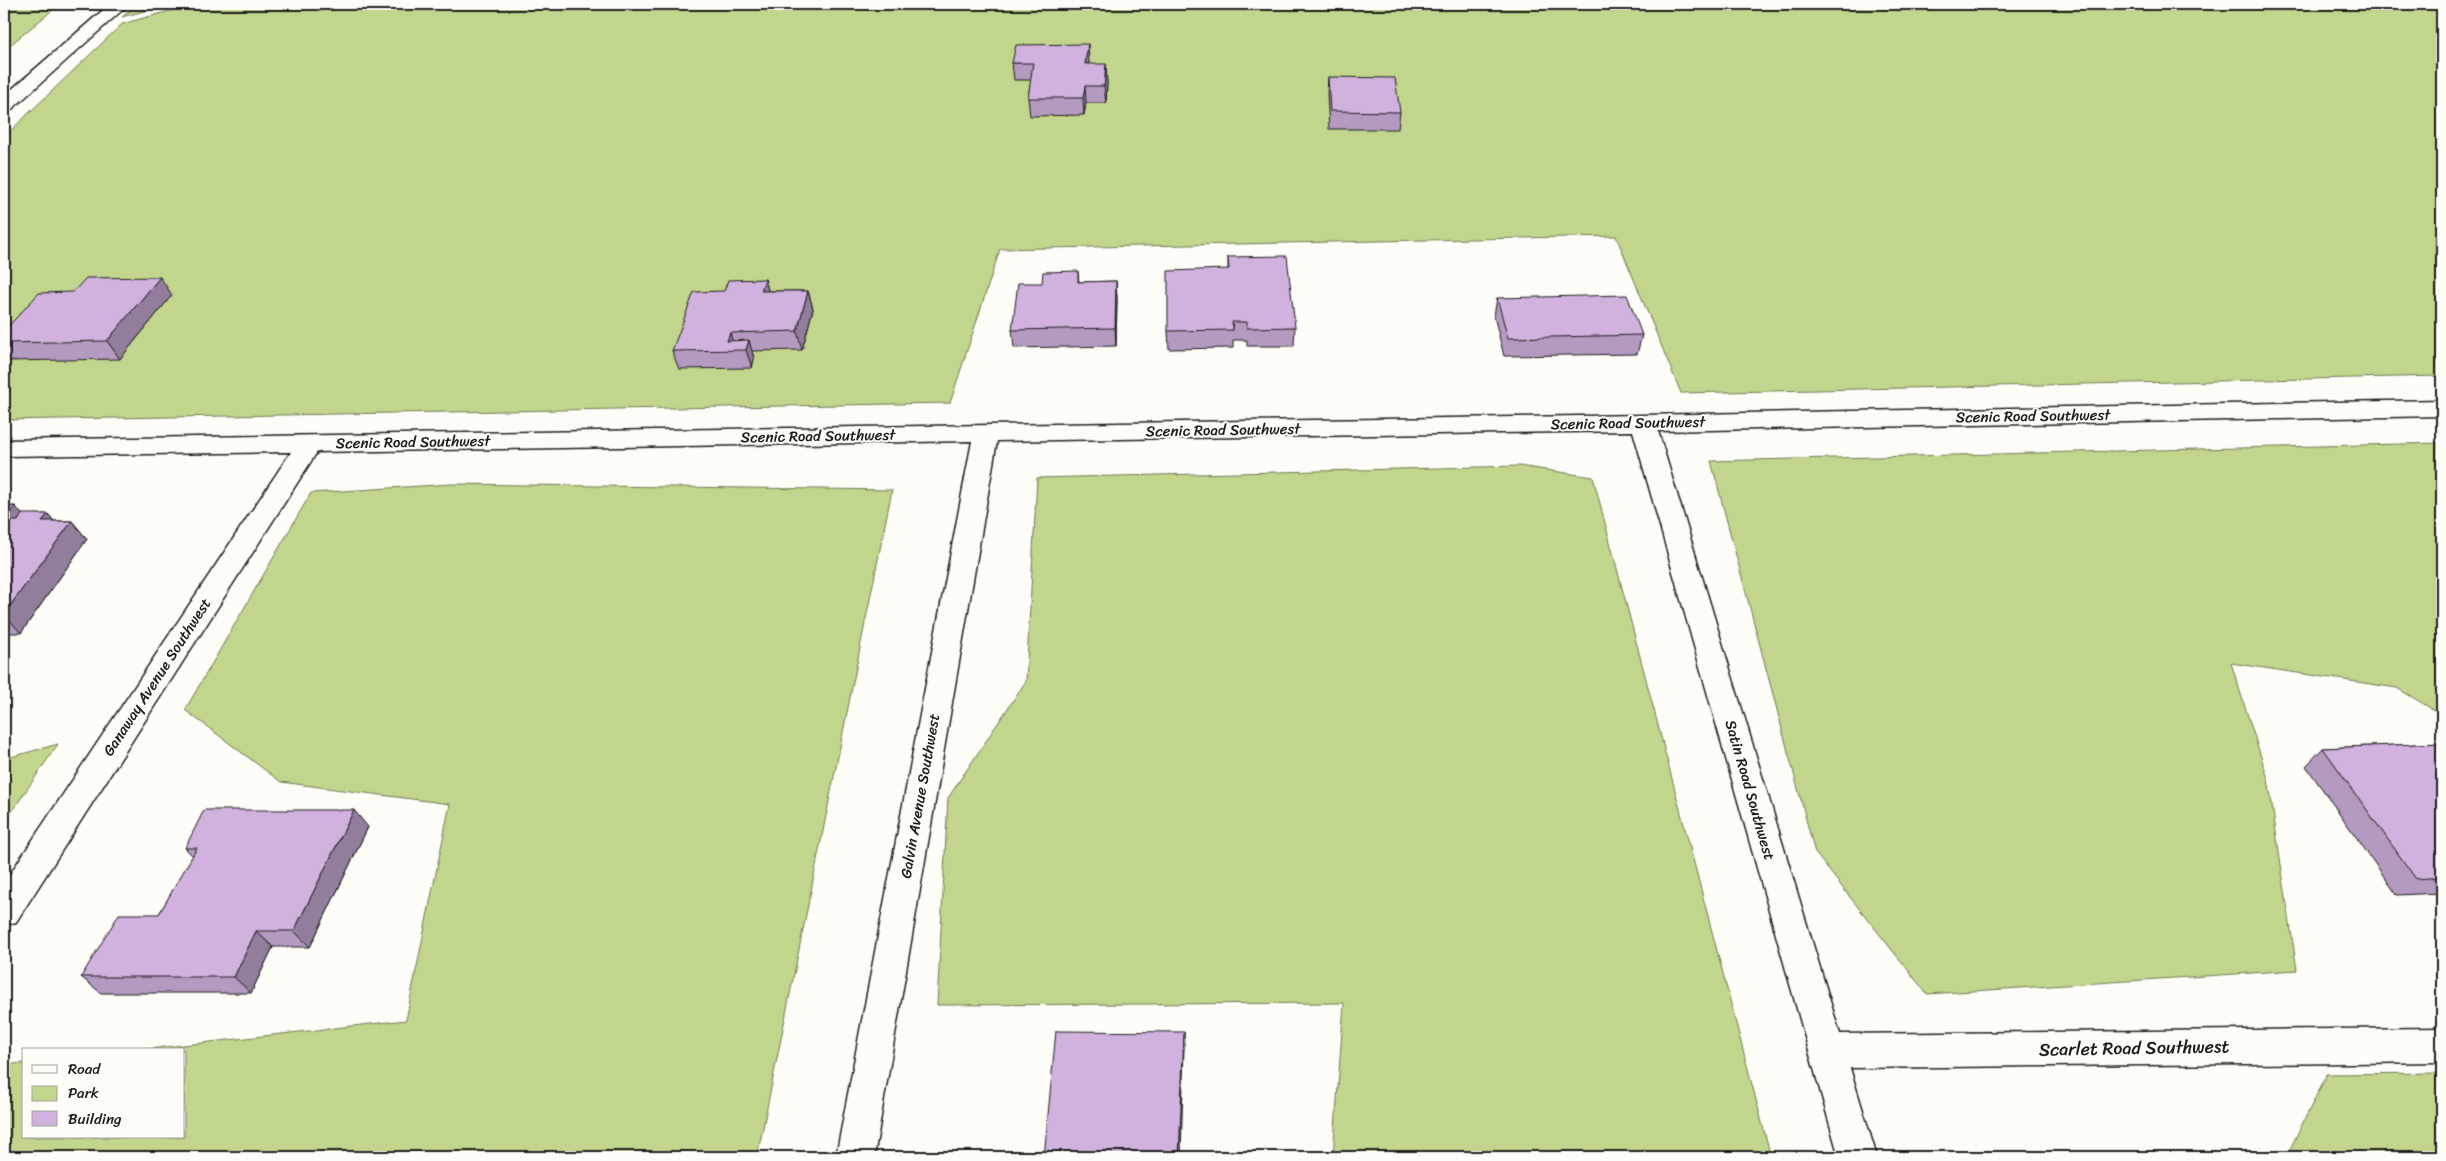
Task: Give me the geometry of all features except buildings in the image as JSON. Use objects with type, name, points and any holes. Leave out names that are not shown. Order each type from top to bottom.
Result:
[{"type":"street","points":[[4,106],[120,4]]},
{"type":"street","name":"Scenic Road Southwest","points":[[4,448],[986,434],[2442,408]]},
{"type":"street","name":"Satin Road Southwest","points":[[1643,423],[1858,1157]]},
{"type":"street","name":"Galvin Avenue Southwest","points":[[855,1157],[986,434]]},
{"type":"street","name":"Ganaway Avenue Southwest","points":[[4,911],[310,443]]},
{"type":"street","name":"Scarlet Road Southwest","points":[[1826,1051],[2442,1045]]},
{"type":"green space","points":[[4,4],[60,4],[4,50]]},
{"type":"green space","points":[[138,4],[171,4],[122,17]]},
{"type":"green space","points":[[195,4],[2442,4],[2442,376],[1681,393],[1616,236],[1000,249],[950,403],[4,420],[4,137],[122,24]]},
{"type":"green space","points":[[2442,443],[2442,715],[2397,688],[2231,663],[2268,779],[2297,970],[1927,994],[1815,853],[1711,461]]},
{"type":"green space","points":[[1519,466],[1593,477],[1771,1157],[1333,1157],[1344,1003],[937,1005],[948,798],[1026,681],[1037,478]]},
{"type":"green space","points":[[452,484],[892,490],[757,1157],[4,1157],[4,1065],[22,1063],[22,1138],[185,1138],[185,1048],[157,1048],[406,1020],[450,804],[281,782],[185,710],[311,493]]},
{"type":"green space","points":[[58,744],[4,823],[4,759]]},
{"type":"green space","points":[[2442,1073],[2442,1157],[2286,1157],[2327,1074]]}]
